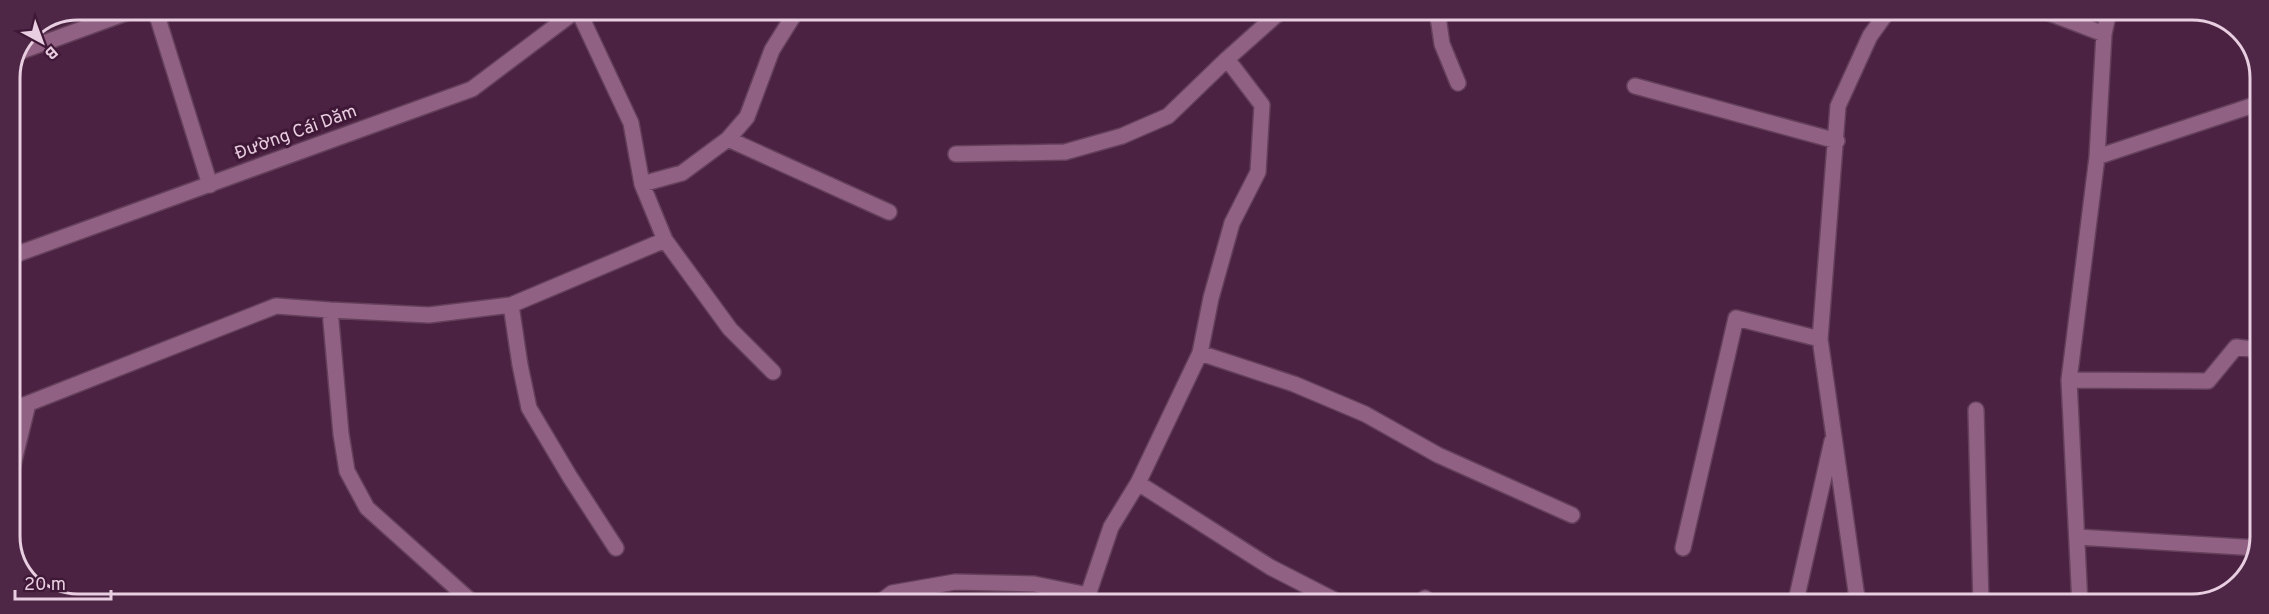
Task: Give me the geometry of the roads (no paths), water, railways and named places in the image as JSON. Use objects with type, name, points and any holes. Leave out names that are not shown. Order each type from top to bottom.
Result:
[{"type":"street","points":[[27,49],[107,20]]},
{"type":"street","points":[[158,20],[210,185]]},
{"type":"street","name":"Đường Cái Dăm","points":[[20,253],[472,89],[565,20]]},
{"type":"street","points":[[583,20],[631,123],[642,184],[666,240],[730,329],[773,372]]},
{"type":"street","points":[[642,184],[682,173],[728,139],[747,117],[772,50],[791,20]]},
{"type":"street","points":[[956,154],[1065,152],[1122,136],[1168,116],[1271,20]]},
{"type":"street","points":[[1438,20],[1442,44],[1458,83]]},
{"type":"street","points":[[1856,594],[1820,339],[1838,106],[1870,36],[1882,20]]},
{"type":"street","points":[[2067,20],[2104,34]]},
{"type":"street","points":[[2080,594],[2069,380],[2097,157],[2104,34],[2107,20]]},
{"type":"street","points":[[1091,594],[1111,527],[1138,483],[1200,353],[1211,298],[1232,223],[1258,172],[1262,105],[1227,59]]},
{"type":"street","points":[[1635,86],[1837,141]]},
{"type":"street","points":[[2097,157],[2249,107]]},
{"type":"street","points":[[728,139],[889,212]]},
{"type":"street","points":[[20,407],[276,306],[429,315],[511,305],[666,240]]},
{"type":"street","points":[[511,305],[529,408],[616,548]]},
{"type":"street","points":[[330,310],[341,434],[347,471],[367,508],[463,594]]},
{"type":"street","points":[[1683,548],[1736,318],[1820,339]]},
{"type":"street","points":[[2069,380],[2208,381],[2236,347],[2250,349]]},
{"type":"street","points":[[1200,353],[1294,384],[1365,414],[1438,455],[1572,515]]},
{"type":"street","points":[[20,436],[28,404]]},
{"type":"street","points":[[1976,410],[1981,594]]},
{"type":"street","points":[[1797,594],[1834,429]]},
{"type":"street","points":[[1138,483],[1270,567],[1323,594]]},
{"type":"street","points":[[2077,537],[2249,547]]},
{"type":"street","points":[[891,594],[956,582],[1034,584],[1071,594]]}]
